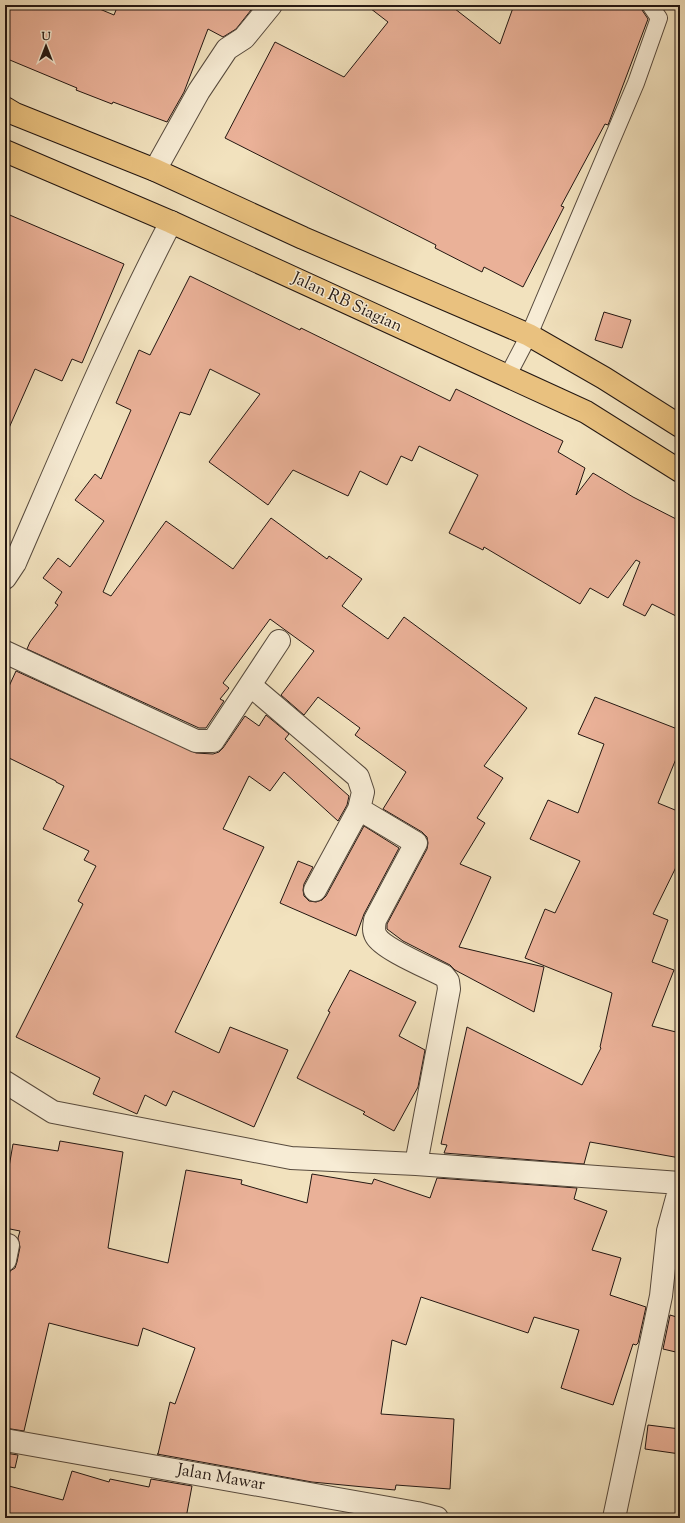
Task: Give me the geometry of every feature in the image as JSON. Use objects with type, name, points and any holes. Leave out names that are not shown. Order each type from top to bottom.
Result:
[{"type":"highway","points":[[5,108],[15,114],[156,170],[303,238],[529,335],[604,378],[680,426]]},
{"type":"highway","name":"Jalan RB Siagian","points":[[5,151],[171,222],[586,412],[680,471]]},
{"type":"street","points":[[156,170],[199,91],[227,49],[244,38],[271,5]]},
{"type":"street","points":[[5,578],[15,563],[117,331],[171,222]]},
{"type":"street","points":[[5,652],[196,741],[213,741],[279,641]]},
{"type":"street","points":[[250,685],[358,777],[363,792],[359,809],[315,890]]},
{"type":"street","points":[[359,809],[416,843],[375,920],[374,929],[376,936],[385,945],[444,976],[448,981],[449,990],[416,1164]]},
{"type":"street","points":[[5,1082],[53,1112],[291,1158],[416,1164],[680,1183]]},
{"type":"street","points":[[614,1518],[661,1296],[668,1231],[680,1187]]},
{"type":"street","name":"Jalan Mawar","points":[[5,1440],[410,1512],[436,1518]]},
{"type":"lane","points":[[507,377],[529,335],[636,83],[659,18],[650,5]]},
{"type":"building","points":[[5,5],[90,5],[114,15],[118,5],[255,5],[236,29],[223,37],[208,29],[184,92],[167,122],[113,102],[112,104],[76,90],[77,88],[5,58]]},
{"type":"building","points":[[366,5],[450,5],[500,44],[514,5],[641,5],[642,10],[648,19],[608,125],[605,124],[561,206],[564,207],[523,287],[484,267],[482,272],[435,248],[436,245],[225,138],[275,42],[344,77],[388,22]]},
{"type":"building","points":[[5,213],[124,264],[82,363],[72,359],[62,381],[35,369],[5,437]]},
{"type":"building","points":[[190,276],[300,330],[301,328],[450,401],[456,389],[563,441],[558,452],[585,468],[576,495],[593,473],[633,497],[680,521],[680,618],[652,604],[645,616],[623,605],[640,562],[636,560],[608,598],[590,588],[580,604],[484,547],[483,550],[449,533],[478,475],[419,446],[412,461],[401,456],[387,485],[360,471],[348,496],[293,470],[268,505],[209,462],[260,394],[210,369],[190,415],[180,412],[103,592],[111,596],[166,521],[233,569],[271,518],[327,559],[329,556],[362,579],[342,606],[388,639],[404,617],[527,708],[484,766],[503,778],[477,818],[485,823],[460,864],[491,877],[459,947],[544,967],[534,1012],[455,970],[450,965],[403,941],[387,929],[387,924],[427,849],[428,843],[427,837],[422,832],[383,809],[406,772],[355,735],[360,728],[318,697],[304,715],[281,695],[314,651],[270,619],[223,683],[229,688],[220,699],[224,701],[206,728],[199,728],[27,649],[30,642],[58,605],[55,603],[62,592],[43,578],[58,558],[70,567],[104,521],[75,500],[95,474],[101,479],[131,410],[116,403],[139,350],[150,355]]},
{"type":"building","points":[[604,312],[631,320],[622,348],[595,340]]},
{"type":"building","points":[[16,671],[196,753],[213,754],[219,752],[245,716],[259,726],[266,715],[289,734],[285,739],[349,796],[347,805],[338,821],[284,772],[270,791],[249,776],[223,829],[264,847],[175,1032],[219,1053],[230,1027],[288,1050],[254,1127],[173,1091],[166,1106],[145,1095],[137,1114],[93,1094],[100,1078],[16,1037],[83,904],[78,901],[96,866],[84,860],[89,851],[43,829],[64,786],[5,756],[5,695]]},
{"type":"building","points":[[595,697],[680,730],[680,749],[658,803],[680,812],[680,859],[653,914],[668,920],[652,962],[674,970],[652,1026],[680,1033],[680,1158],[590,1142],[584,1164],[444,1153],[447,1145],[441,1144],[467,1027],[582,1085],[601,1048],[612,993],[525,958],[545,909],[555,913],[580,861],[530,839],[548,800],[578,813],[604,744],[578,734]]},
{"type":"building","points":[[364,826],[399,848],[364,914],[356,936],[280,903],[298,861],[313,867],[304,884],[304,896],[309,901],[316,902],[322,900],[326,896]]},
{"type":"building","points":[[350,970],[416,1002],[399,1036],[425,1050],[418,1087],[394,1131],[363,1114],[365,1112],[297,1078],[330,1012],[328,1011]]},
{"type":"building","points":[[60,1141],[123,1152],[108,1248],[168,1263],[186,1170],[242,1180],[241,1184],[307,1203],[312,1174],[372,1184],[374,1179],[430,1198],[437,1178],[577,1188],[574,1199],[607,1211],[592,1250],[621,1258],[610,1295],[646,1307],[638,1343],[636,1345],[633,1344],[613,1405],[561,1388],[579,1330],[534,1317],[528,1333],[421,1297],[406,1345],[392,1340],[381,1414],[454,1419],[450,1489],[396,1485],[395,1490],[312,1482],[157,1454],[170,1402],[175,1404],[195,1348],[143,1328],[138,1346],[49,1323],[24,1431],[5,1428],[5,1293],[10,1271],[15,1268],[20,1247],[18,1238],[20,1231],[5,1228],[5,1190],[13,1144],[58,1151]]},
{"type":"building","points":[[670,1315],[680,1318],[680,1353],[663,1349]]},
{"type":"building","points":[[648,1425],[680,1429],[680,1454],[645,1449]]},
{"type":"building","points":[[5,1453],[18,1455],[15,1468],[5,1466]]},
{"type":"building","points":[[72,1471],[109,1482],[110,1479],[149,1487],[151,1479],[192,1486],[186,1518],[5,1518],[5,1485],[63,1500]]}]
